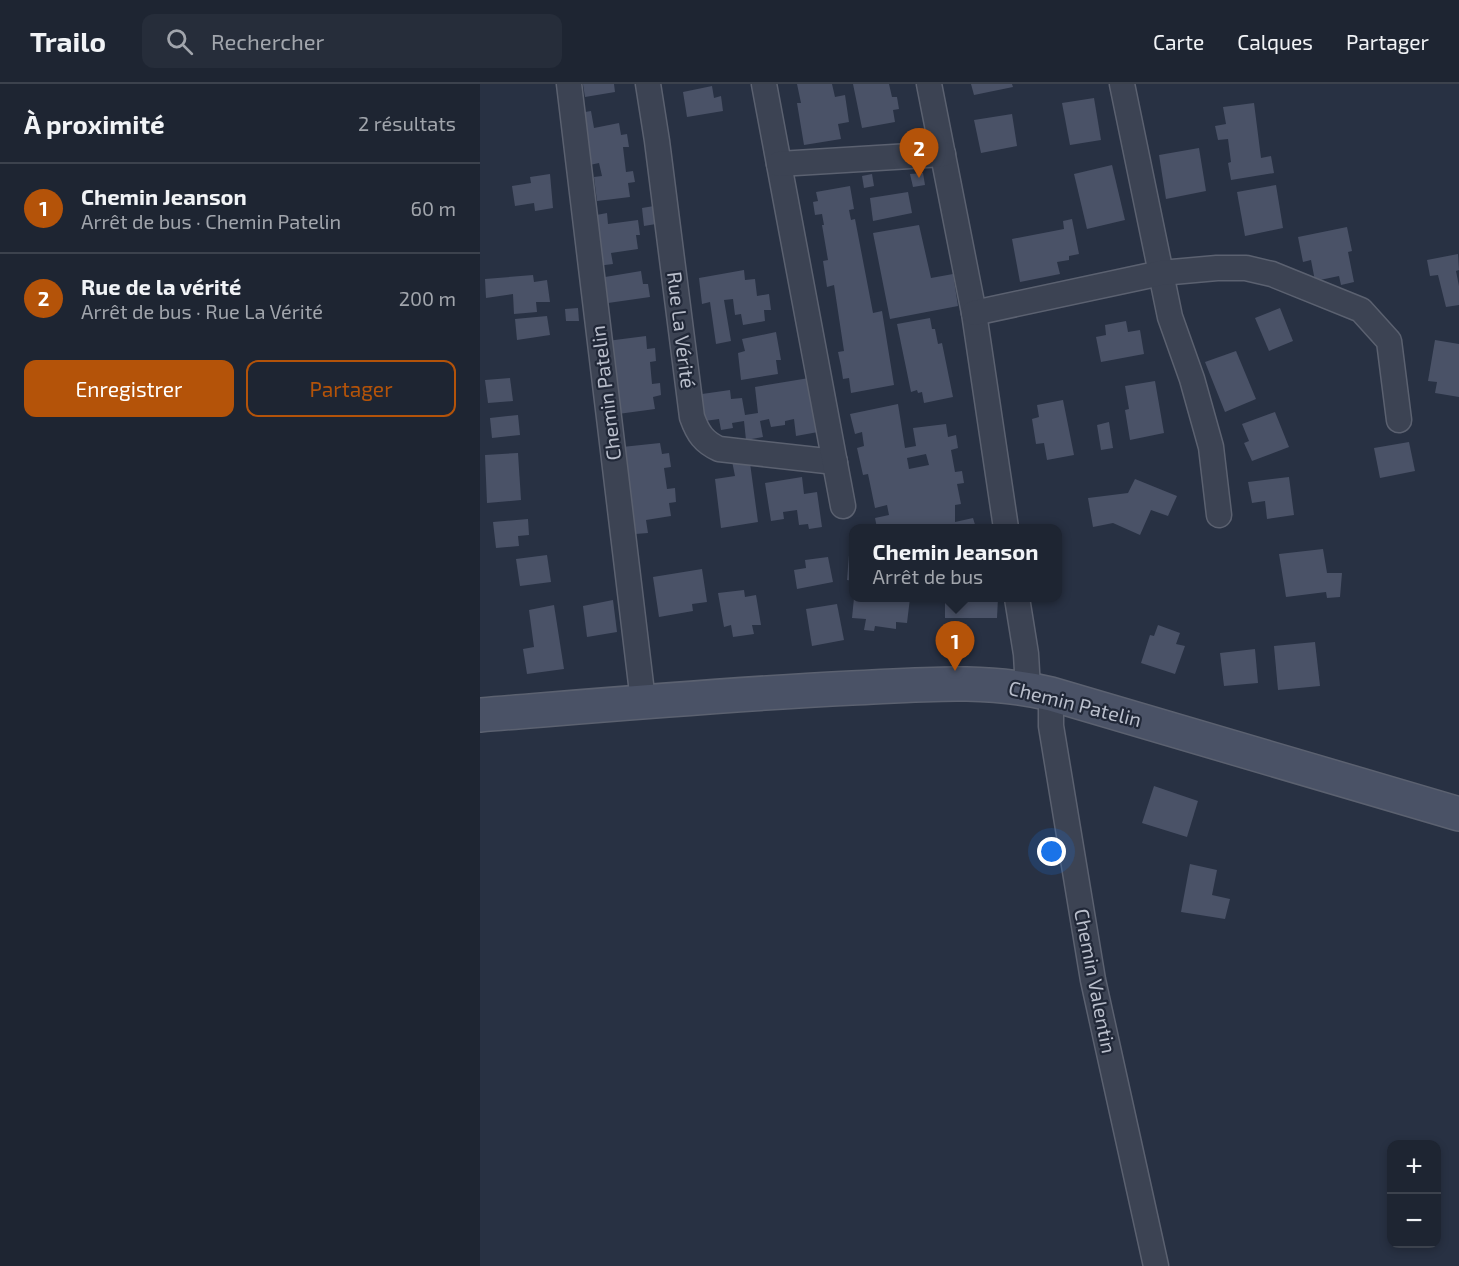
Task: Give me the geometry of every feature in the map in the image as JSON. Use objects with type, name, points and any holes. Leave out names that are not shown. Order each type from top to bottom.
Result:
[{"type":"main road","name":"Chemin Patelin","points":[[480,715],[799,690],[997,684],[1039,691],[1459,814]]},
{"type":"street","name":"Chemin Patelin","points":[[569,84],[643,701]]},
{"type":"street","name":"Rue La Vérité","points":[[648,84],[692,417],[698,432],[706,443],[719,449],[835,462]]},
{"type":"street","points":[[764,84],[843,507]]},
{"type":"street","points":[[929,84],[974,313],[1005,524]]},
{"type":"street","points":[[1122,84],[1170,317],[1192,379],[1210,447],[1219,515]]},
{"type":"street","points":[[779,164],[943,154]]},
{"type":"street","points":[[974,313],[1161,273],[1246,268],[1272,274],[1361,310],[1389,341],[1399,420]]},
{"type":"street","name":"Chemin Valentin","points":[[1018,602],[1026,654],[1051,726],[1093,980],[1156,1266]]},
{"type":"building","points":[[583,84],[614,84],[615,92],[585,97]]},
{"type":"building","points":[[797,84],[832,84],[835,97],[845,95],[849,122],[838,124],[841,139],[804,145],[797,103],[801,103]]},
{"type":"building","points":[[853,84],[889,84],[892,97],[897,97],[899,109],[893,110],[895,122],[862,128]]},
{"type":"building","points":[[971,84],[1012,84],[1013,87],[974,95]]},
{"type":"building","points":[[712,86],[714,98],[721,96],[723,111],[687,117],[683,92]]},
{"type":"building","points":[[1094,98],[1101,140],[1070,145],[1062,103]]},
{"type":"building","points":[[1254,103],[1261,158],[1271,156],[1274,173],[1231,180],[1228,139],[1218,140],[1215,126],[1226,124],[1223,107]]},
{"type":"building","points":[[591,111],[594,128],[619,123],[621,135],[627,134],[629,147],[623,147],[626,172],[633,171],[635,182],[628,183],[630,197],[597,201],[594,177],[602,176],[599,163],[585,166],[579,113]]},
{"type":"building","points":[[1012,114],[1017,146],[981,153],[974,120]]},
{"type":"building","points":[[1199,148],[1206,191],[1166,199],[1159,155]]},
{"type":"building","points":[[1112,165],[1125,220],[1087,229],[1074,174]]},
{"type":"building","points":[[923,173],[925,185],[913,187],[910,174]]},
{"type":"building","points":[[550,174],[553,208],[535,211],[534,203],[515,206],[512,186],[531,183],[530,177]]},
{"type":"building","points":[[872,174],[874,186],[864,188],[862,176]]},
{"type":"building","points":[[1276,185],[1283,228],[1245,236],[1237,192]]},
{"type":"building","points":[[850,186],[854,209],[849,210],[851,220],[855,219],[873,313],[882,311],[894,385],[851,393],[849,378],[843,379],[838,352],[844,351],[834,285],[827,287],[823,261],[828,260],[822,214],[815,215],[813,202],[818,201],[816,192]]},
{"type":"building","points":[[908,192],[912,213],[873,221],[870,198]]},
{"type":"building","points":[[660,205],[662,223],[644,226],[642,208]]},
{"type":"building","points":[[607,213],[608,224],[638,220],[640,235],[636,235],[638,249],[611,253],[613,264],[597,266],[591,216]]},
{"type":"building","points":[[1072,219],[1079,254],[1069,256],[1069,260],[1057,262],[1060,274],[1020,282],[1012,239],[1064,229],[1063,221]]},
{"type":"building","points":[[919,225],[931,278],[953,274],[958,306],[890,319],[873,233]]},
{"type":"building","points":[[1347,227],[1352,251],[1348,252],[1354,282],[1341,285],[1339,276],[1315,281],[1311,260],[1303,262],[1298,237]]},
{"type":"building","points":[[1458,254],[1459,270],[1456,271],[1459,305],[1446,307],[1438,275],[1430,276],[1427,260]]},
{"type":"building","points":[[744,270],[745,280],[755,279],[757,296],[769,294],[771,310],[764,310],[765,321],[743,325],[741,314],[735,315],[733,299],[724,300],[731,341],[716,344],[710,302],[702,304],[699,278]]},
{"type":"building","points":[[641,271],[643,284],[648,284],[650,297],[608,303],[605,277]]},
{"type":"building","points":[[533,275],[534,282],[547,280],[550,302],[536,302],[537,312],[514,314],[513,294],[486,298],[485,279]]},
{"type":"building","points":[[578,308],[579,321],[566,321],[565,309]]},
{"type":"building","points":[[1280,308],[1293,341],[1269,351],[1255,318]]},
{"type":"building","points":[[547,316],[550,335],[517,340],[515,319]]},
{"type":"building","points":[[930,318],[938,344],[942,343],[953,397],[924,403],[922,392],[918,393],[917,390],[911,392],[897,324]]},
{"type":"building","points":[[1126,321],[1128,332],[1140,330],[1144,354],[1101,362],[1096,337],[1106,335],[1105,325]]},
{"type":"building","points":[[776,332],[781,360],[776,360],[778,374],[741,380],[738,353],[745,351],[742,339]]},
{"type":"building","points":[[646,336],[647,349],[655,348],[656,361],[650,362],[652,384],[660,383],[661,395],[653,397],[655,409],[618,414],[607,341]]},
{"type":"building","points":[[1435,340],[1459,344],[1459,397],[1435,393],[1437,382],[1428,381]]},
{"type":"building","points":[[1236,351],[1256,399],[1225,412],[1205,362]]},
{"type":"building","points":[[510,378],[513,401],[488,403],[485,380]]},
{"type":"building","points":[[809,378],[818,432],[796,436],[794,419],[785,421],[785,425],[771,427],[769,419],[760,421],[763,437],[746,440],[744,421],[732,423],[733,428],[721,430],[719,419],[705,421],[702,394],[730,390],[731,399],[742,398],[745,415],[758,413],[755,387]]},
{"type":"building","points":[[1155,381],[1164,433],[1130,440],[1125,410],[1129,409],[1125,386]]},
{"type":"building","points":[[1063,400],[1074,455],[1047,460],[1044,443],[1036,444],[1032,419],[1039,417],[1037,405]]},
{"type":"building","points":[[898,404],[905,448],[916,446],[913,428],[946,424],[948,437],[956,435],[958,448],[951,450],[955,472],[962,471],[964,483],[957,484],[961,504],[955,505],[955,522],[973,518],[975,524],[876,524],[875,518],[889,515],[887,505],[875,508],[868,474],[863,475],[857,448],[864,446],[862,432],[855,434],[850,414]],"holes":[[[926,454],[929,465],[909,469],[907,458]]]},
{"type":"building","points":[[1275,412],[1289,447],[1252,461],[1244,443],[1249,441],[1242,424]]},
{"type":"building","points":[[518,415],[520,435],[492,438],[490,418]]},
{"type":"building","points":[[1109,422],[1113,448],[1101,450],[1097,425]]},
{"type":"building","points":[[1409,442],[1415,471],[1380,478],[1374,448]]},
{"type":"building","points":[[660,443],[662,454],[669,453],[671,467],[664,468],[667,489],[675,488],[676,502],[669,503],[671,516],[646,520],[648,533],[635,534],[622,447]]},
{"type":"building","points":[[518,453],[521,500],[487,503],[485,455]]},
{"type":"building","points":[[732,461],[750,463],[758,522],[721,528],[715,479],[735,476]]},
{"type":"building","points":[[802,477],[804,494],[817,492],[822,527],[809,529],[808,524],[799,525],[797,510],[783,512],[784,519],[771,521],[765,483]]},
{"type":"building","points":[[1289,477],[1294,515],[1267,519],[1265,501],[1252,503],[1248,482]]},
{"type":"building","points":[[1135,479],[1177,496],[1168,516],[1151,510],[1140,535],[1113,523],[1093,527],[1088,498],[1128,493]]},
{"type":"building","points":[[528,519],[529,535],[518,536],[519,546],[496,548],[493,522]]},
{"type":"building","points":[[1323,549],[1327,573],[1342,573],[1340,597],[1327,598],[1326,592],[1286,597],[1279,554]]},
{"type":"building","points":[[547,555],[551,582],[520,586],[516,559]]},
{"type":"building","points":[[849,555],[849,580],[847,580]]},
{"type":"building","points":[[828,557],[833,582],[797,589],[794,570],[806,568],[805,560]]},
{"type":"building","points":[[702,569],[707,602],[692,604],[693,611],[659,617],[653,577]]},
{"type":"building","points":[[744,590],[745,597],[756,595],[761,625],[752,625],[754,634],[733,637],[731,625],[724,627],[718,593]]},
{"type":"building","points":[[613,600],[617,632],[587,637],[583,606]]},
{"type":"building","points":[[854,602],[910,602],[907,623],[896,622],[896,629],[875,626],[874,631],[864,630],[866,619],[852,618]]},
{"type":"building","points":[[945,602],[998,602],[997,618],[945,618]]},
{"type":"building","points":[[837,604],[844,640],[812,646],[806,609]]},
{"type":"building","points":[[554,605],[564,669],[527,674],[523,649],[534,647],[529,610]]},
{"type":"building","points":[[1158,625],[1180,633],[1176,644],[1185,646],[1175,674],[1141,663],[1150,635],[1154,636]]},
{"type":"building","points":[[1315,642],[1320,686],[1278,690],[1274,646]]},
{"type":"building","points":[[1255,649],[1258,683],[1224,686],[1220,653]]},
{"type":"building","points":[[1154,786],[1198,801],[1187,837],[1142,823]]},
{"type":"building","points":[[1190,864],[1217,870],[1212,895],[1230,899],[1225,919],[1181,912]]},
{"type":"place","name":"Rue de la vérité","points":[[919,178]]},
{"type":"place","name":"Chemin Jeanson","points":[[955,671]]}]
